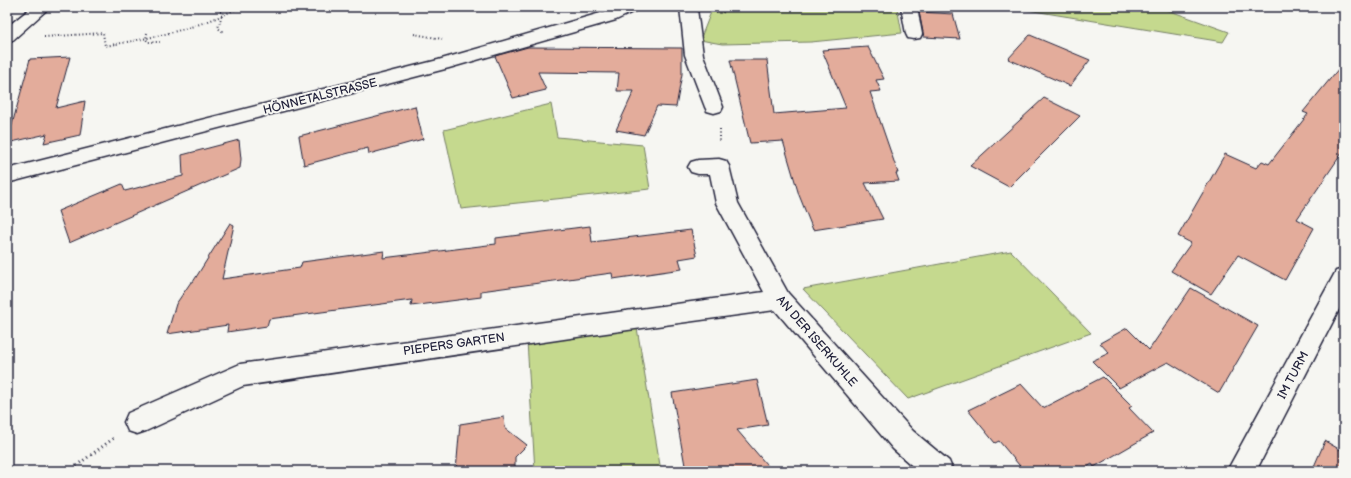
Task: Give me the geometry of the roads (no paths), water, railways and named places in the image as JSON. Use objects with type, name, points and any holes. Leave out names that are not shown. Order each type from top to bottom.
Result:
[{"type":"street","points":[[7,35],[42,7]]},
{"type":"street","name":"HÖNNETALSTRASSE","points":[[7,176],[443,64],[610,16],[631,7]]},
{"type":"street","points":[[688,7],[694,55],[714,106]]},
{"type":"street","points":[[909,7],[914,34]]},
{"type":"street","name":"AN DER ISERKUHLE","points":[[709,167],[780,300],[903,440],[939,471]]},
{"type":"street","name":"IM TURM","points":[[1241,471],[1344,278]]},
{"type":"street","name":"PIEPERS GARTEN","points":[[137,422],[240,375],[591,325],[780,300]]}]
